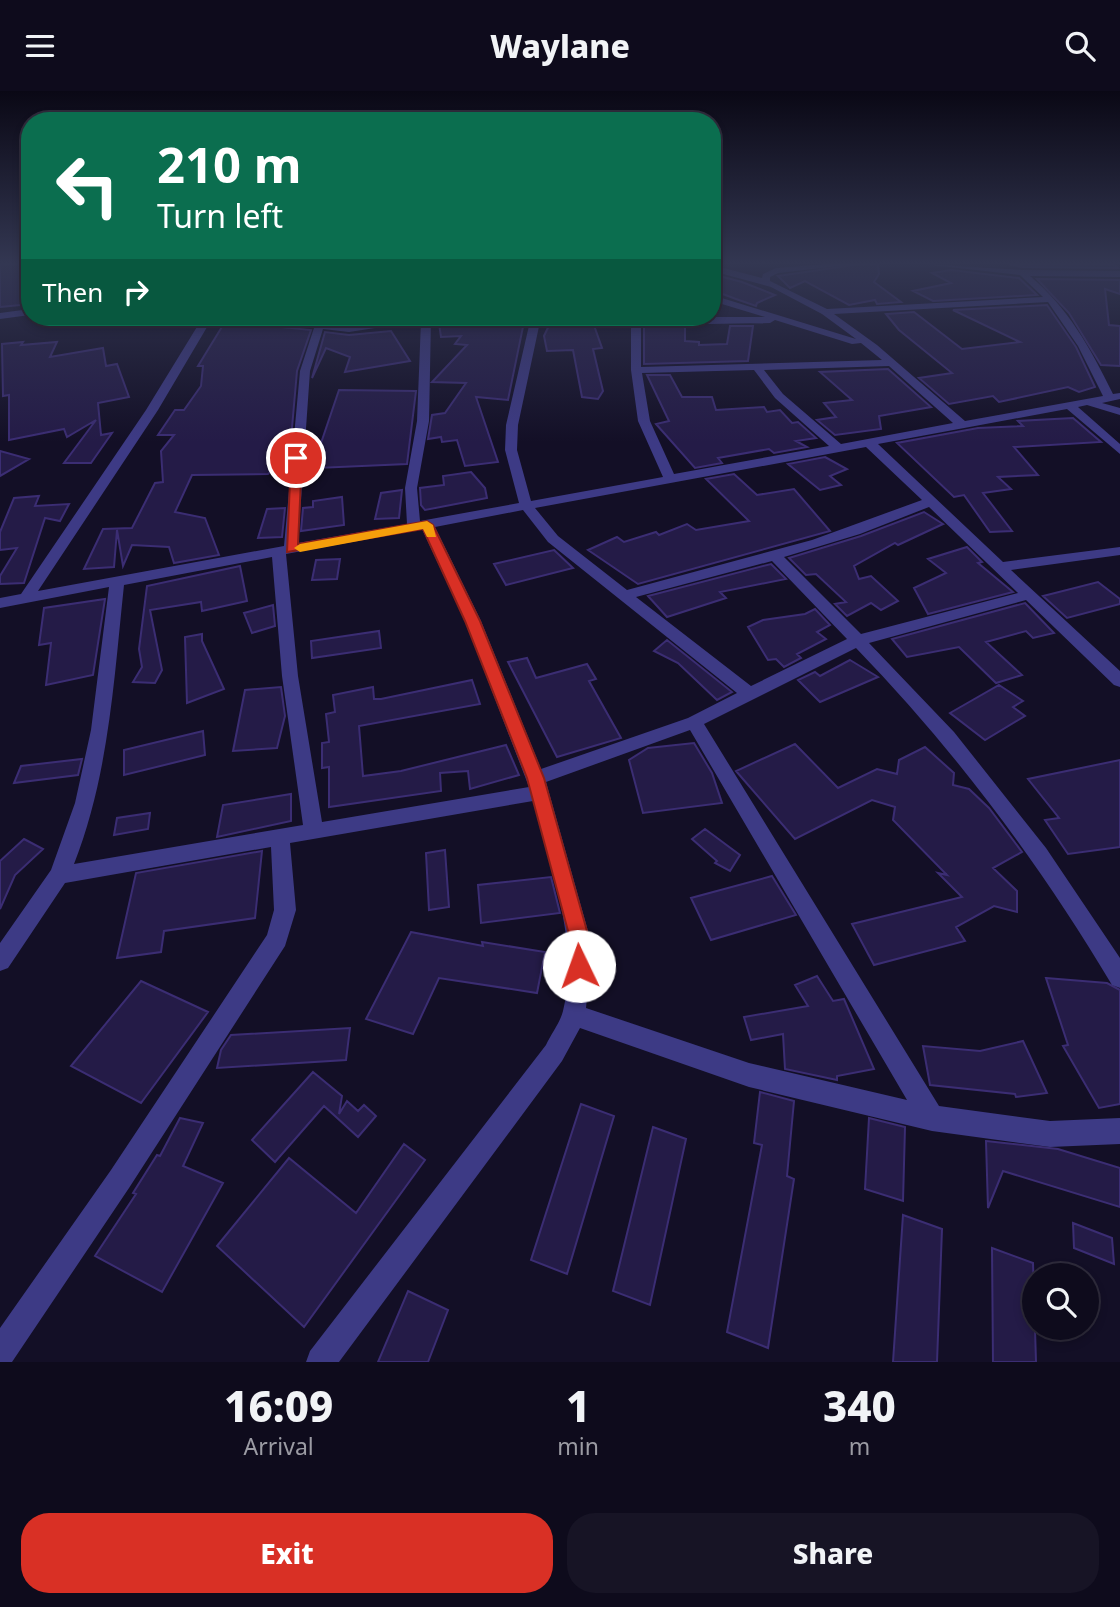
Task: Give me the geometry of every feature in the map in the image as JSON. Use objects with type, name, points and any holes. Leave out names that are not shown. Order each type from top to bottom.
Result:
[{"type":"street","points":[[799,323],[873,348]]},
{"type":"street","points":[[840,323],[873,348],[962,425]]},
{"type":"street","points":[[0,603],[1115,397],[1070,323]]},
{"type":"street","points":[[26,598],[152,410],[203,326]]},
{"type":"street","points":[[311,326],[361,329],[378,326]]},
{"type":"street","points":[[321,1362],[554,1053],[574,1015],[579,966],[577,931],[538,785],[472,621],[420,526],[411,488],[423,421],[428,326]]},
{"type":"street","points":[[534,326],[512,425],[511,450],[526,506],[553,539],[751,695]]},
{"type":"street","points":[[636,326],[636,370],[644,421],[670,479]]},
{"type":"street","points":[[313,829],[290,676],[285,550],[304,372],[319,327]]},
{"type":"street","points":[[636,370],[890,363]]},
{"type":"street","points":[[757,367],[779,396],[838,448]]},
{"type":"street","points":[[1088,403],[1120,412]]},
{"type":"street","points":[[1070,406],[1120,450]]},
{"type":"street","points":[[868,442],[1120,681]]},
{"type":"street","points":[[622,596],[776,557],[875,526],[931,501]]},
{"type":"street","points":[[1000,567],[1120,551]]},
{"type":"street","points":[[776,557],[946,735],[1026,833],[1084,918],[1120,978]]},
{"type":"street","points":[[0,961],[59,875],[77,832],[93,772],[117,582]]},
{"type":"street","points":[[59,875],[280,836],[538,785],[694,722],[856,641],[1029,595]]},
{"type":"street","points":[[694,722],[932,1118]]},
{"type":"street","points":[[0,1354],[120,1179],[277,939],[285,910],[280,836]]},
{"type":"street","points":[[574,1015],[749,1075],[932,1118],[1050,1134],[1120,1131]]},
{"type":"building","points":[[894,323],[929,323],[962,349],[1020,342],[981,323],[1060,323],[1076,347],[1095,387],[1079,392],[1068,387],[999,402],[993,396],[949,404],[919,378],[952,373]]},
{"type":"building","points":[[1075,323],[1120,326],[1120,366],[1101,365]]},
{"type":"building","points":[[222,326],[272,326],[311,330],[297,371],[291,439],[282,461],[268,474],[192,475],[175,512],[205,518],[219,555],[174,563],[169,547],[132,545],[123,566],[117,530],[114,567],[84,569],[103,529],[132,528],[155,483],[163,482],[161,451],[174,435],[158,435],[175,410],[184,410],[201,386],[203,366],[198,366]]},
{"type":"building","points":[[439,326],[523,326],[508,400],[476,397],[498,462],[465,466],[457,440],[442,442],[441,437],[428,439],[432,415],[445,413],[466,383],[432,382],[467,345],[455,344],[461,336],[441,337]]},
{"type":"building","points":[[549,326],[594,326],[602,348],[593,349],[603,391],[598,399],[582,397],[573,350],[547,351],[544,336]]},
{"type":"building","points":[[644,326],[685,326],[685,341],[699,342],[699,345],[727,344],[730,326],[753,326],[748,361],[644,364]]},
{"type":"building","points":[[391,331],[410,361],[345,372],[350,357],[326,348],[312,378],[325,332],[349,335]]},
{"type":"building","points":[[23,342],[21,345],[57,342],[50,357],[103,348],[106,366],[117,364],[129,397],[98,403],[101,435],[112,433],[91,463],[64,463],[96,420],[67,437],[64,429],[9,440],[9,395],[3,396],[2,344]]},
{"type":"building","points":[[888,369],[931,407],[879,416],[881,429],[835,435],[817,420],[836,417],[824,403],[852,400],[820,372]]},
{"type":"building","points":[[647,375],[670,375],[682,397],[712,397],[716,410],[764,407],[767,412],[780,410],[792,423],[798,422],[816,438],[796,441],[807,447],[774,453],[769,449],[718,458],[722,463],[695,468],[656,424],[669,421]]},
{"type":"building","points":[[339,390],[416,391],[407,464],[317,468],[319,449]]},
{"type":"building","points":[[1073,418],[1101,442],[1014,447],[1038,475],[998,477],[1011,489],[983,493],[1012,531],[990,532],[964,495],[954,497],[897,443],[978,428],[1023,426],[1018,421]]},
{"type":"building","points":[[0,451],[29,459],[0,476]]},
{"type":"building","points":[[825,457],[847,469],[830,476],[841,485],[820,490],[788,464]]},
{"type":"building","points":[[471,472],[485,488],[487,498],[425,510],[421,505],[420,488],[444,485],[443,476]]},
{"type":"building","points":[[734,474],[757,495],[794,489],[830,531],[638,584],[588,550],[617,537],[624,542],[656,532],[659,535],[687,524],[696,530],[749,521],[706,479]]},
{"type":"building","points":[[402,490],[399,518],[375,519],[381,493]]},
{"type":"building","points":[[39,496],[35,506],[69,504],[60,521],[45,518],[24,583],[0,584],[0,576],[17,548],[0,550],[0,532],[14,498]]},
{"type":"building","points":[[342,497],[344,525],[301,531],[303,508],[313,507],[313,501]]},
{"type":"building","points":[[285,508],[282,537],[258,538],[267,509]]},
{"type":"building","points":[[924,512],[943,524],[898,545],[895,543],[854,566],[859,579],[871,576],[898,601],[881,610],[871,603],[847,616],[835,604],[846,602],[816,574],[806,575],[789,558],[861,536]]},
{"type":"building","points":[[967,547],[982,562],[978,563],[1013,592],[928,614],[914,588],[946,573],[928,559]]},
{"type":"building","points":[[554,550],[573,568],[506,585],[494,564]]},
{"type":"building","points":[[340,559],[337,579],[312,580],[316,560]]},
{"type":"building","points":[[771,564],[786,579],[720,592],[726,598],[667,617],[648,596]]},
{"type":"building","points":[[240,566],[247,601],[202,611],[201,602],[150,610],[162,670],[155,683],[133,682],[142,667],[139,649],[147,586]]},
{"type":"building","points":[[1098,582],[1120,599],[1120,604],[1067,618],[1043,596]]},
{"type":"building","points":[[105,599],[93,675],[46,685],[51,643],[39,645],[44,608]]},
{"type":"building","points":[[1025,603],[1054,633],[1033,638],[1026,631],[986,642],[1022,675],[996,683],[959,647],[907,657],[892,639]]},
{"type":"building","points":[[273,605],[275,626],[252,633],[244,613]]},
{"type":"building","points":[[815,609],[830,625],[817,632],[826,639],[797,654],[801,658],[784,667],[776,659],[768,660],[748,627],[763,620],[805,614]]},
{"type":"building","points":[[379,631],[381,648],[312,658],[311,641]]},
{"type":"building","points":[[202,634],[202,641],[224,689],[187,703],[185,637]]},
{"type":"building","points":[[667,640],[732,692],[717,700],[678,663],[654,651]]},
{"type":"building","points":[[527,658],[536,678],[587,664],[596,679],[589,681],[621,738],[557,757],[508,662]]},
{"type":"building","points":[[850,660],[878,677],[820,702],[798,680],[815,672],[820,676]]},
{"type":"building","points":[[472,680],[480,704],[359,726],[363,776],[401,771],[506,745],[519,775],[470,789],[468,771],[440,773],[441,791],[329,807],[329,767],[322,768],[322,743],[329,742],[326,714],[335,712],[333,695],[373,687],[374,699],[381,699]]},
{"type":"building","points":[[999,685],[1023,701],[1013,707],[1025,716],[985,740],[950,713]]},
{"type":"building","points":[[281,687],[285,716],[277,748],[233,751],[245,690]]},
{"type":"building","points":[[203,731],[205,755],[124,775],[124,750]]},
{"type":"building","points":[[694,743],[712,773],[722,803],[643,813],[629,760],[648,748]]},
{"type":"building","points":[[795,744],[838,788],[877,769],[897,774],[899,760],[925,747],[954,773],[953,785],[969,789],[989,808],[1022,852],[993,868],[1017,891],[1017,912],[994,906],[956,927],[965,941],[874,965],[852,924],[962,897],[938,873],[947,875],[893,820],[895,807],[872,800],[795,839],[736,771]]},
{"type":"building","points":[[82,759],[78,775],[14,783],[21,766]]},
{"type":"building","points":[[1120,760],[1120,847],[1068,854],[1045,820],[1059,818],[1028,779]]},
{"type":"building","points":[[291,794],[291,821],[217,837],[223,805]]},
{"type":"building","points":[[150,813],[148,829],[114,835],[117,818]]},
{"type":"building","points":[[705,829],[740,855],[730,871],[715,863],[717,861],[692,839]]},
{"type":"building","points":[[24,839],[43,849],[15,875],[0,909],[0,861]]},
{"type":"building","points":[[445,850],[449,907],[429,910],[426,853]]},
{"type":"building","points":[[262,851],[255,918],[164,931],[161,952],[117,958],[136,873]]},
{"type":"building","points":[[772,876],[796,915],[711,940],[691,898]]},
{"type":"building","points":[[551,877],[560,913],[481,923],[478,885]]},
{"type":"building","points":[[411,932],[483,946],[482,942],[545,952],[537,993],[439,978],[413,1034],[366,1019]]},
{"type":"building","points":[[817,976],[833,1001],[844,999],[874,1069],[837,1076],[837,1080],[785,1069],[783,1034],[751,1040],[744,1017],[808,1006],[795,985]]},
{"type":"building","points":[[1046,978],[1107,983],[1120,990],[1120,1104],[1099,1108],[1063,1046],[1068,1045]]},
{"type":"building","points":[[141,981],[208,1012],[141,1103],[71,1066]]},
{"type":"building","points":[[350,1028],[346,1060],[217,1068],[221,1050],[231,1035]]},
{"type":"building","points":[[1023,1041],[1047,1093],[1016,1097],[1015,1094],[930,1085],[923,1046],[980,1051]]},
{"type":"building","points":[[313,1072],[342,1096],[339,1114],[347,1101],[358,1111],[364,1105],[376,1116],[358,1137],[324,1106],[275,1162],[252,1140]]},
{"type":"building","points":[[760,1092],[794,1101],[787,1176],[794,1179],[768,1348],[727,1332],[762,1145],[754,1143]]},
{"type":"building","points":[[581,1104],[614,1116],[567,1274],[531,1260]]},
{"type":"building","points":[[180,1118],[203,1123],[183,1166],[223,1183],[162,1292],[95,1256],[136,1194],[133,1193],[157,1155],[160,1156]]},
{"type":"building","points":[[869,1118],[905,1127],[903,1201],[865,1189]]},
{"type":"building","points":[[653,1127],[686,1139],[650,1305],[613,1291]]},
{"type":"building","points":[[986,1141],[1058,1149],[1120,1168],[1120,1207],[1003,1171],[988,1208]]},
{"type":"building","points":[[404,1144],[425,1160],[304,1327],[217,1246],[289,1158],[356,1213]]},
{"type":"building","points":[[903,1215],[942,1229],[937,1362],[893,1362]]},
{"type":"building","points":[[1073,1223],[1112,1238],[1114,1264],[1074,1248]]},
{"type":"building","points":[[992,1248],[1033,1263],[1022,1263],[1022,1340],[1035,1340],[1036,1362],[993,1362]]},
{"type":"building","points":[[408,1291],[448,1310],[428,1362],[378,1362]]},
{"type":"slow traffic","points":[[300,548],[427,525],[431,535]]},
{"type":"route","points":[[296,458],[291,549],[427,525],[472,621],[536,778],[577,931],[579,966]]}]
